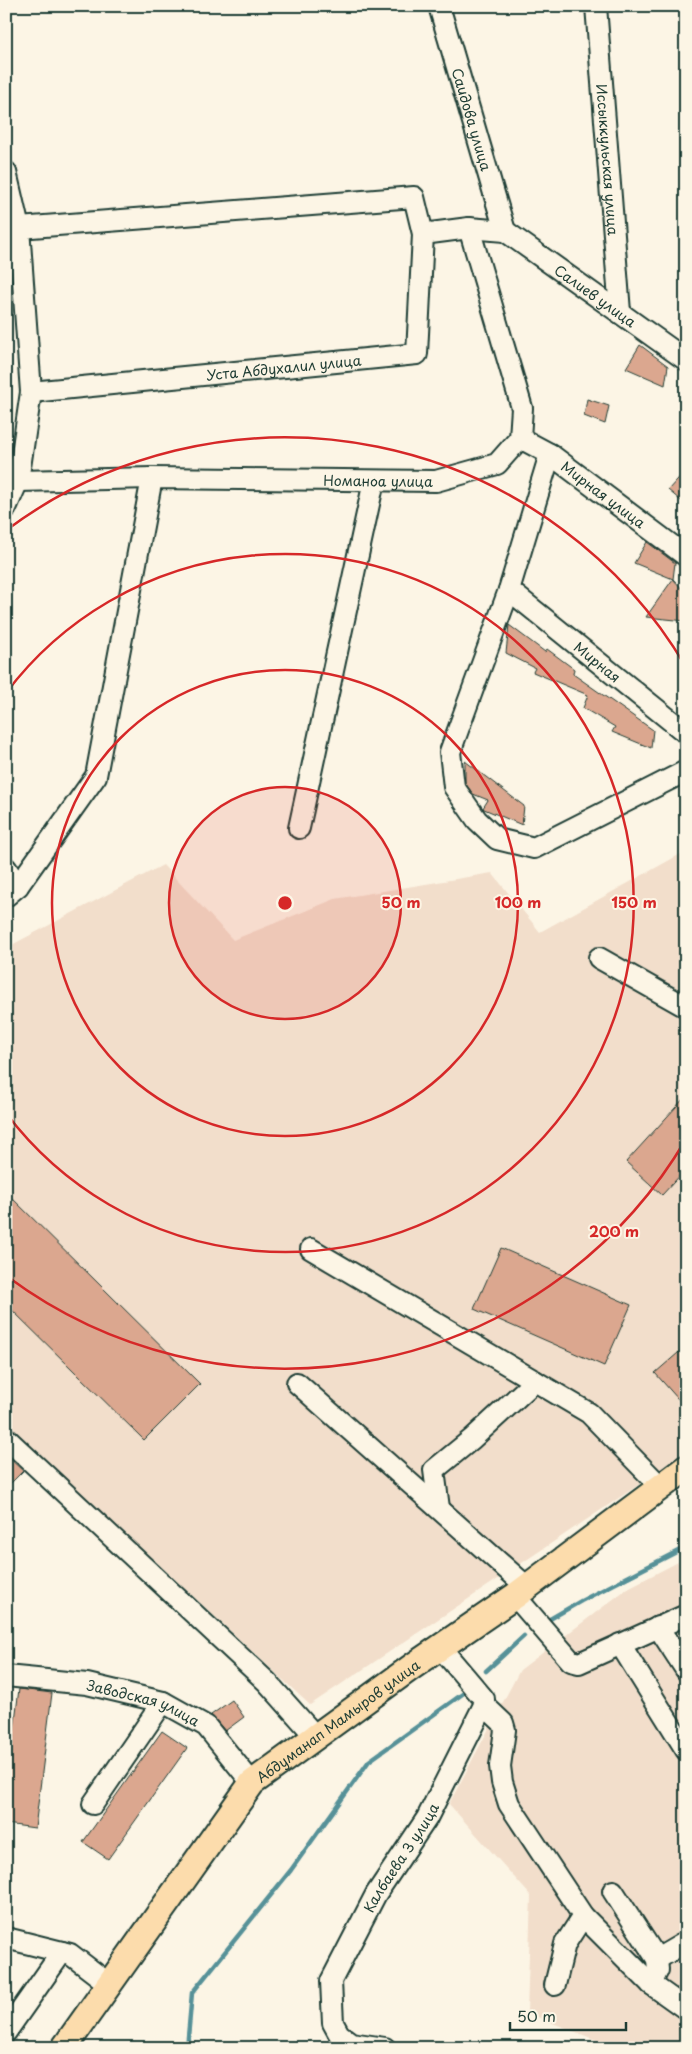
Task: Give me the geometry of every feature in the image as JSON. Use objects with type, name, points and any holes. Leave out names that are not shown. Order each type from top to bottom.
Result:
[{"type":"main road","name":"Абдуманап Мамыров улица","points":[[64,2048],[252,1783],[440,1647],[521,1592],[686,1468]]},
{"type":"street","name":"Саидова улица","points":[[439,6],[505,232]]},
{"type":"street","name":"Иссыккульская улица","points":[[596,6],[620,312]]},
{"type":"street","points":[[6,172],[19,228],[14,263],[31,392],[6,508]]},
{"type":"street","name":"Уста Абдухалил улица","points":[[19,228],[414,197],[423,234],[417,354],[31,392]]},
{"type":"street","points":[[469,228],[522,408],[520,438]]},
{"type":"street","points":[[423,234],[469,228],[505,232]]},
{"type":"street","name":"Салиев улица","points":[[505,232],[686,360]]},
{"type":"street","name":"Мирная улица","points":[[520,438],[550,454],[686,556]]},
{"type":"street","name":"Номаноа улица","points":[[12,478],[436,481],[497,464],[520,438]]},
{"type":"street","points":[[550,454],[509,590],[450,752],[454,787],[477,820],[498,838],[534,848],[686,771]]},
{"type":"street","points":[[12,891],[96,776],[152,478]]},
{"type":"street","points":[[299,828],[374,481]]},
{"type":"street","name":"Мирная","points":[[509,590],[686,733]]},
{"type":"street","points":[[6,868],[12,891]]},
{"type":"street","points":[[599,958],[686,1007]]},
{"type":"street","points":[[312,1249],[589,1413],[661,1487]]},
{"type":"street","points":[[440,1508],[434,1470],[472,1439],[534,1381]]},
{"type":"street","points":[[297,1383],[440,1508],[521,1592],[571,1662],[579,1663],[686,1615]]},
{"type":"street","points":[[6,1438],[267,1682],[316,1737]]},
{"type":"street","points":[[658,1627],[686,1670]]},
{"type":"street","points":[[620,1644],[684,1742]]},
{"type":"street","points":[[440,1647],[484,1700],[484,1705],[503,1723],[505,1730],[500,1766],[502,1782],[509,1804],[583,1916],[651,1984],[686,2009]]},
{"type":"street","name":"Заводская улица","points":[[6,1676],[86,1684],[163,1702],[206,1726],[252,1783]]},
{"type":"street","points":[[93,1804],[163,1702]]},
{"type":"street","name":"Калбаева 3 улица","points":[[385,2048],[351,2043],[339,2034],[333,2023],[331,1981],[376,1894],[426,1818],[484,1705]]},
{"type":"street","points":[[613,1891],[657,1959],[658,1970],[651,1984]]},
{"type":"street","points":[[555,1985],[565,1944],[583,1916]]},
{"type":"street","points":[[6,1938],[70,1954],[110,1984]]},
{"type":"street","points":[[657,1959],[686,1942]]},
{"type":"street","points":[[6,2032],[62,1952]]},
{"type":"shaded area","points":[[686,851],[686,1453],[310,1705],[6,1423],[6,948],[163,865],[233,940],[335,899],[492,873],[540,932]]},
{"type":"shaded area","points":[[686,1558],[686,2048],[617,2048],[527,2013],[531,1896],[449,1804],[520,1670],[628,1588]]},
{"type":"building","points":[[640,345],[668,366],[665,385],[626,368]]},
{"type":"building","points":[[587,399],[609,406],[605,424],[584,416]]},
{"type":"building","points":[[686,470],[686,505],[668,490]]},
{"type":"building","points":[[647,542],[675,563],[673,579],[634,563]]},
{"type":"building","points":[[673,579],[686,593],[686,621],[646,617]]},
{"type":"building","points":[[509,625],[545,652],[547,649],[574,669],[573,674],[653,730],[651,748],[612,732],[615,727],[583,708],[588,695],[533,672],[535,668],[506,653]]},
{"type":"building","points":[[465,761],[524,806],[522,825],[483,808],[488,800],[473,794],[465,783]]},
{"type":"building","points":[[686,1096],[686,1169],[662,1195],[626,1162]]},
{"type":"building","points":[[6,1192],[200,1384],[144,1440],[6,1304]]},
{"type":"building","points":[[501,1248],[631,1305],[604,1366],[474,1309]]},
{"type":"building","points":[[686,1346],[686,1408],[655,1373]]},
{"type":"building","points":[[6,1455],[23,1471],[6,1488]]},
{"type":"building","points":[[19,1689],[52,1693],[35,1828],[6,1824],[6,1792]]},
{"type":"building","points":[[232,1700],[244,1717],[225,1731],[211,1715]]},
{"type":"building","points":[[162,1731],[187,1748],[108,1859],[83,1842]]},
{"type":"waterway","points":[[550,1619],[686,1547]]},
{"type":"waterway","points":[[486,1671],[524,1636]]},
{"type":"waterway","points":[[187,2048],[192,1993],[291,1870],[369,1761],[468,1690]]}]
